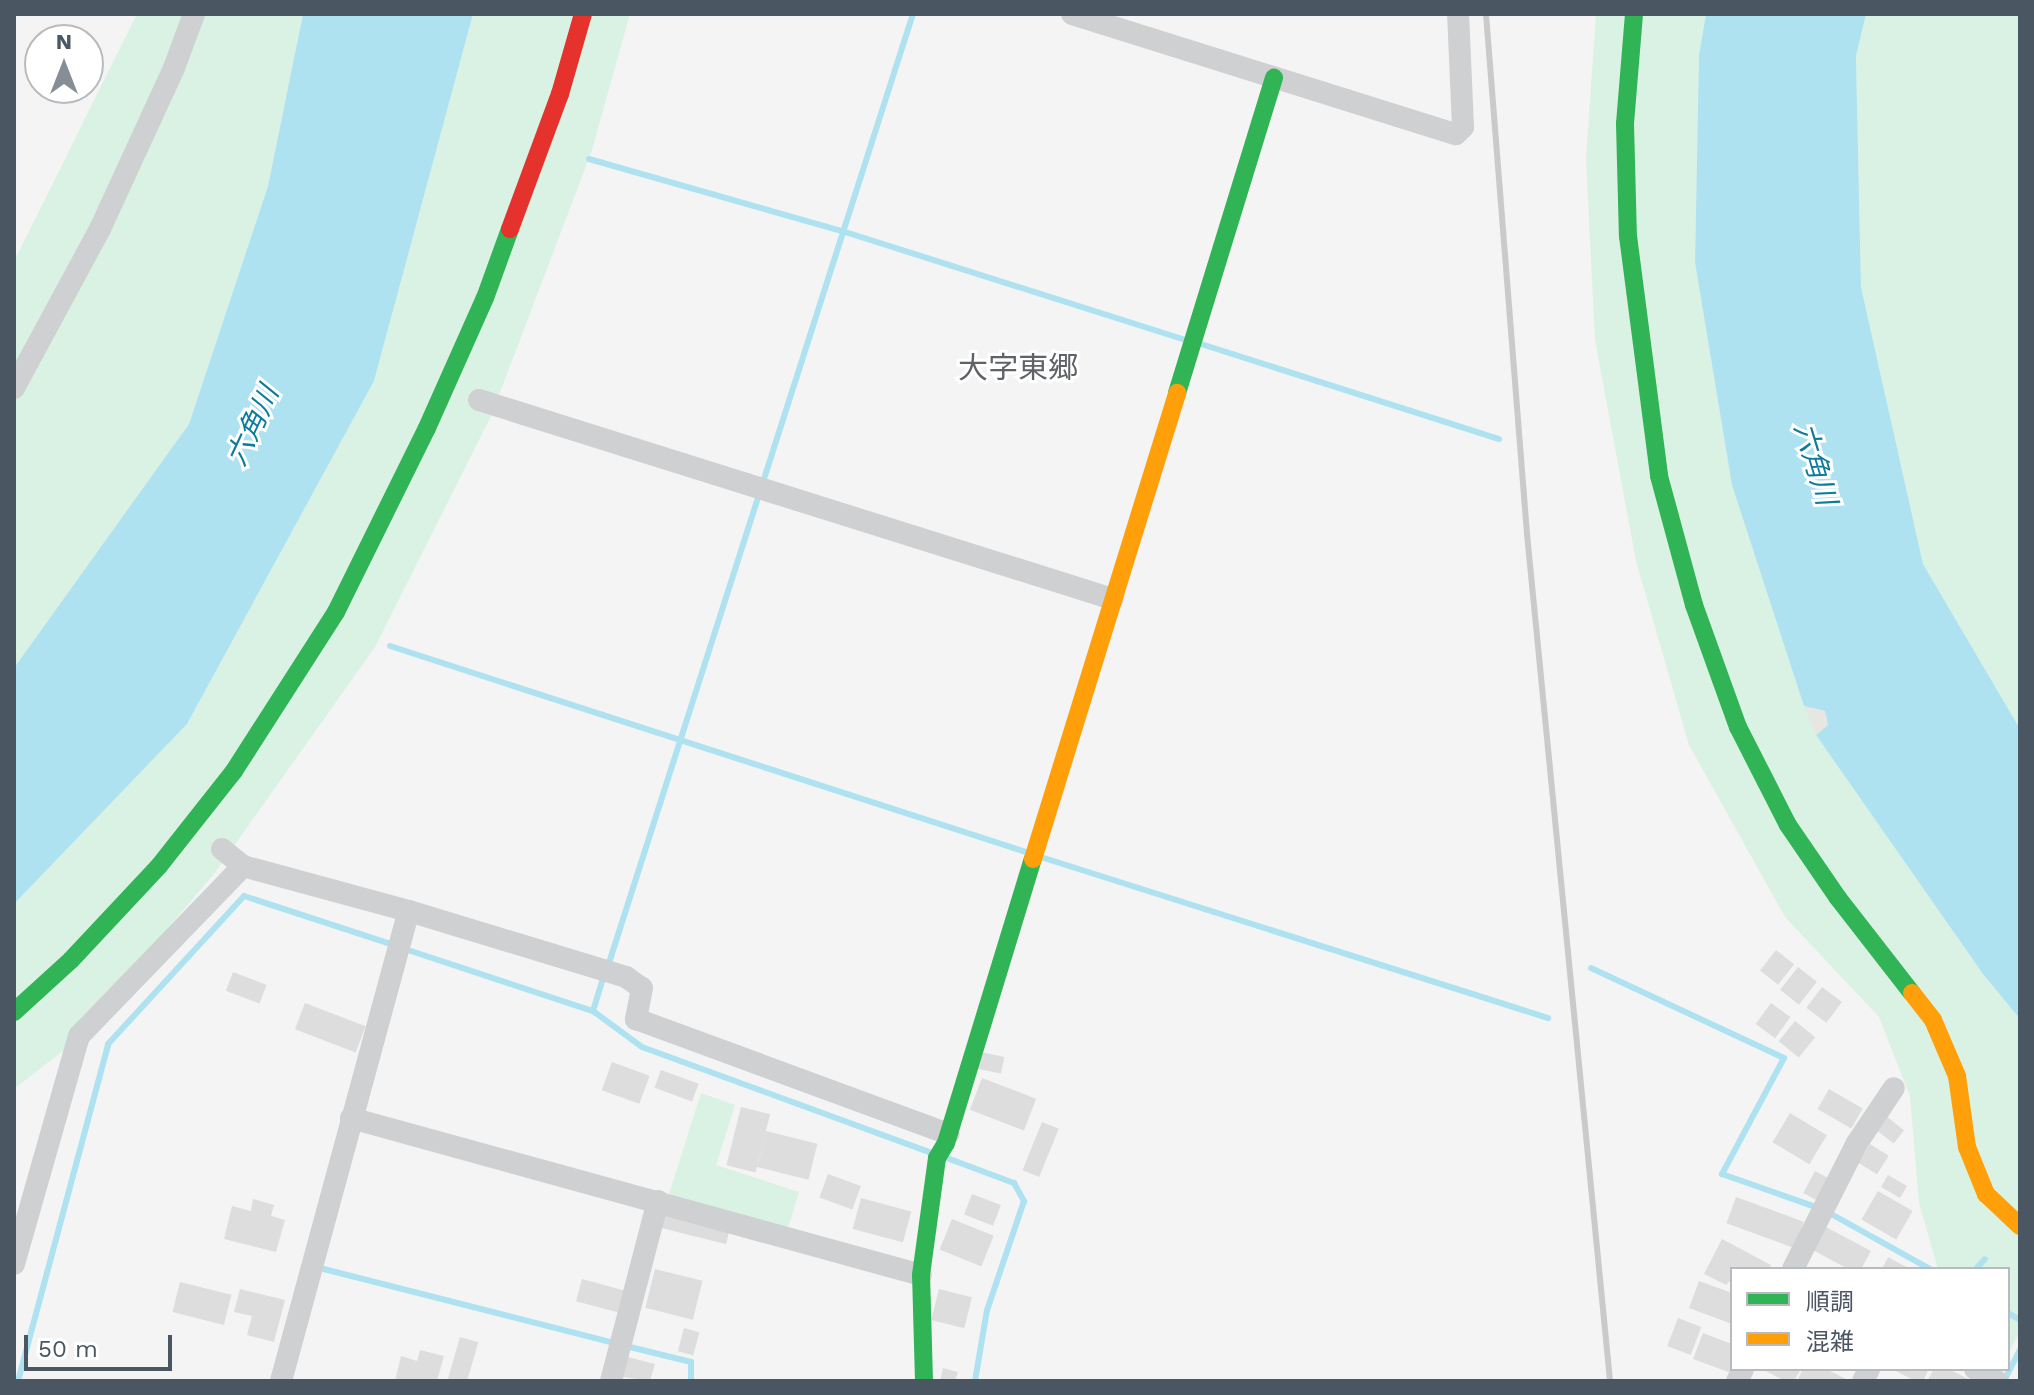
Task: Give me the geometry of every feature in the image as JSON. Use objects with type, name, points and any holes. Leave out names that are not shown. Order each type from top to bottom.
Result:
[{"type":"street","points":[[14,388],[100,229],[174,68],[194,14]]},
{"type":"street","points":[[14,1012],[71,960],[159,866],[234,771],[336,612],[427,428],[485,298],[560,94],[583,14]]},
{"type":"street","points":[[1072,14],[1456,134],[1463,127],[1458,14]]},
{"type":"street","points":[[1634,14],[1625,124],[1628,236],[1659,476],[1694,605],[1738,727],[1788,825],[1838,898],[1933,1020],[1957,1076],[1967,1147],[1986,1194],[2020,1226]]},
{"type":"street","points":[[924,1381],[921,1275],[944,1145],[1274,78]]},
{"type":"street","points":[[479,400],[1113,599]]},
{"type":"street","points":[[222,849],[243,866],[408,920],[626,977],[642,988],[636,1019],[944,1145]]},
{"type":"street","points":[[14,1264],[79,1036],[243,866]]},
{"type":"street","points":[[281,1381],[408,920]]},
{"type":"street","points":[[1795,1267],[1857,1143],[1894,1088]]},
{"type":"street","points":[[351,1118],[921,1275]]},
{"type":"street","points":[[611,1381],[658,1201]]},
{"type":"green space","points":[[137,14],[303,14],[268,186],[189,424],[14,668],[14,261],[92,104],[104,104],[104,80]]},
{"type":"green space","points":[[473,14],[630,14],[591,153],[491,416],[375,647],[214,874],[64,1050],[14,1089],[14,904],[187,724],[374,381]]},
{"type":"green space","points":[[1596,14],[1706,14],[1699,55],[1695,262],[1804,705],[1816,735],[1983,974],[2020,1019],[2020,1331],[2010,1350],[2010,1267],[1937,1267],[1919,1203],[1910,1096],[1879,1017],[1785,917],[1689,745],[1636,561],[1595,340],[1586,159]]},
{"type":"green space","points":[[1866,14],[2020,14],[2020,729],[1923,564],[1861,287],[1856,56]]},
{"type":"green space","points":[[701,1093],[735,1105],[716,1165],[799,1192],[787,1231],[669,1194]]},
{"type":"sand","points":[[1804,706],[1825,711],[1828,725],[1816,735]]},
{"type":"water","name":"六角川","points":[[303,14],[473,14],[374,381],[187,724],[14,904],[14,668],[189,424],[268,186]]},
{"type":"water","name":"六角川","points":[[1706,14],[1866,14],[1856,56],[1861,287],[1923,564],[2020,729],[2020,1019],[1983,974],[1816,735],[1828,725],[1825,711],[1804,706],[1732,485],[1695,262],[1699,55]]},
{"type":"building","points":[[1776,950],[1794,964],[1778,985],[1760,970]]},
{"type":"building","points":[[1798,967],[1817,982],[1799,1005],[1780,990]]},
{"type":"building","points":[[233,972],[267,985],[259,1004],[226,991]]},
{"type":"building","points":[[1822,987],[1842,1002],[1826,1023],[1806,1008]]},
{"type":"building","points":[[305,1003],[366,1026],[356,1052],[295,1029]]},
{"type":"building","points":[[1771,1003],[1790,1017],[1775,1038],[1756,1024]]},
{"type":"building","points":[[1795,1021],[1815,1037],[1799,1058],[1779,1041]]},
{"type":"building","points":[[981,1052],[1004,1057],[1001,1074],[977,1069]]},
{"type":"building","points":[[612,1062],[650,1076],[639,1104],[602,1090]]},
{"type":"building","points":[[661,1070],[699,1084],[692,1102],[655,1088]]},
{"type":"building","points":[[982,1078],[1036,1099],[1024,1131],[970,1110]]},
{"type":"building","points":[[1829,1089],[1863,1108],[1851,1128],[1818,1109]]},
{"type":"building","points":[[741,1107],[770,1114],[756,1172],[726,1165]]},
{"type":"building","points":[[1790,1113],[1827,1135],[1809,1164],[1772,1142]]},
{"type":"building","points":[[1886,1116],[1904,1130],[1894,1144],[1876,1129]]},
{"type":"building","points":[[1042,1122],[1059,1129],[1039,1177],[1023,1170]]},
{"type":"building","points":[[766,1131],[817,1144],[808,1180],[757,1167]]},
{"type":"building","points":[[1870,1144],[1889,1156],[1877,1174],[1858,1163]]},
{"type":"building","points":[[1815,1171],[1830,1179],[1818,1201],[1803,1193]]},
{"type":"building","points":[[828,1174],[861,1186],[852,1209],[819,1197]]},
{"type":"building","points":[[1888,1175],[1907,1186],[1900,1198],[1881,1187]]},
{"type":"building","points":[[1878,1191],[1913,1211],[1896,1240],[1862,1220]]},
{"type":"building","points":[[972,1194],[1001,1205],[993,1226],[964,1215]]},
{"type":"building","points":[[1736,1197],[1804,1222],[1794,1248],[1726,1223]]},
{"type":"building","points":[[861,1198],[911,1211],[903,1242],[853,1229]]},
{"type":"building","points":[[253,1199],[274,1205],[271,1216],[285,1220],[276,1252],[224,1239],[232,1206],[251,1211]]},
{"type":"building","points":[[663,1212],[730,1229],[726,1244],[659,1228]]},
{"type":"building","points":[[952,1219],[994,1236],[981,1266],[940,1250]]},
{"type":"building","points":[[1826,1227],[1871,1251],[1862,1267],[1844,1267],[1813,1250]]},
{"type":"building","points":[[1722,1239],[1771,1265],[1730,1267],[1730,1281],[1726,1285],[1704,1274]]},
{"type":"building","points":[[1888,1257],[1906,1267],[1883,1267]]},
{"type":"building","points":[[655,1269],[703,1281],[693,1320],[645,1308]]},
{"type":"building","points":[[582,1279],[624,1290],[618,1312],[576,1301]]},
{"type":"building","points":[[1699,1281],[1730,1292],[1730,1323],[1689,1308]]},
{"type":"building","points":[[180,1282],[231,1295],[224,1325],[173,1312]]},
{"type":"building","points":[[240,1289],[285,1300],[274,1342],[247,1335],[252,1316],[234,1312]]},
{"type":"building","points":[[939,1289],[972,1297],[964,1328],[931,1320]]},
{"type":"building","points":[[1678,1318],[1701,1327],[1691,1355],[1667,1346]]},
{"type":"building","points":[[684,1328],[699,1332],[693,1355],[678,1351]]},
{"type":"building","points":[[1703,1333],[1730,1343],[1731,1373],[1693,1359]]},
{"type":"building","points":[[460,1337],[478,1342],[467,1381],[448,1380]]},
{"type":"building","points":[[420,1350],[444,1356],[437,1381],[395,1381],[401,1356],[417,1361]]},
{"type":"building","points":[[628,1357],[655,1364],[650,1381],[623,1377]]},
{"type":"building","points":[[943,1368],[958,1372],[955,1381],[940,1381]]},
{"type":"building","points":[[1766,1371],[1800,1371],[1794,1381],[1785,1381]]},
{"type":"building","points":[[1802,1371],[1830,1371],[1850,1381],[1797,1381]]},
{"type":"building","points":[[1896,1371],[1928,1371],[1923,1381],[1915,1381]]},
{"type":"building","points":[[1933,1371],[1953,1371],[1972,1381],[1927,1381]]},
{"type":"waterway","points":[[608,966],[913,14]]},
{"type":"waterway","points":[[589,159],[842,231],[1183,339]]},
{"type":"waterway","points":[[1201,344],[1499,439]]},
{"type":"waterway","points":[[390,646],[1026,852]]},
{"type":"waterway","points":[[1044,858],[1548,1018]]},
{"type":"waterway","points":[[18,1381],[108,1044],[244,896],[394,945]]},
{"type":"waterway","points":[[405,949],[593,1011],[642,1047],[929,1152]]},
{"type":"waterway","points":[[1591,968],[1784,1058],[1722,1174],[1824,1210],[1926,1267]]},
{"type":"waterway","points":[[593,1011],[604,976]]},
{"type":"waterway","points":[[947,1158],[1014,1183],[1024,1201],[987,1310],[975,1381]]},
{"type":"waterway","points":[[1978,1267],[1985,1259]]},
{"type":"waterway","points":[[320,1268],[615,1343]]},
{"type":"waterway","points":[[2010,1314],[2020,1320]]},
{"type":"waterway","points":[[626,1346],[691,1362],[691,1381]]},
{"type":"waterway","points":[[2010,1369],[2020,1350]]},
{"type":"waterway","points":[[2004,1381],[2009,1371]]},
{"type":"railway","points":[[1486,14],[1527,534],[1610,1381]]},
{"type":"traffic: fast","points":[[1634,14],[1625,124],[1628,236],[1659,476],[1694,605],[1738,727],[1788,825],[1838,898],[1912,993]]},
{"type":"traffic: fast","points":[[1177,393],[1274,78]]},
{"type":"traffic: fast","points":[[14,1012],[71,960],[159,866],[234,771],[336,612],[427,428],[485,298],[510,229]]},
{"type":"traffic: fast","points":[[924,1381],[921,1275],[937,1158],[946,1143],[1033,859]]},
{"type":"traffic: slow","points":[[1033,859],[1177,393]]},
{"type":"traffic: slow","points":[[1912,993],[1933,1020],[1957,1076],[1967,1147],[1986,1194],[2020,1226]]},
{"type":"traffic: jam","points":[[510,229],[560,94],[583,14]]},
{"type":"district","name":"大字東郷","points":[[1018,368]]}]
